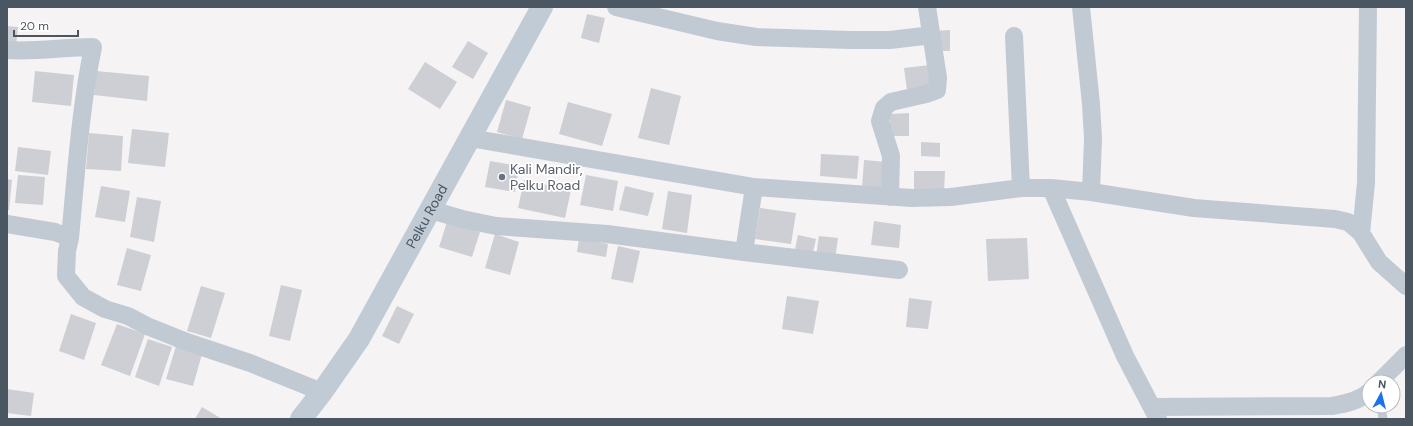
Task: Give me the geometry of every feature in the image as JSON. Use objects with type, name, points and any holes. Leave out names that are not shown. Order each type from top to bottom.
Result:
[{"type":"street","name":"Pelku Road","points":[[300,419],[322,392],[359,339],[542,7]]},
{"type":"street","points":[[616,7],[717,31],[756,37],[890,40],[932,35]]},
{"type":"street","points":[[890,197],[891,156],[880,121],[884,108],[891,102],[937,90],[938,78],[927,7]]},
{"type":"street","points":[[1081,7],[1093,138],[1091,192]]},
{"type":"street","points":[[1361,233],[1366,183],[1368,7]]},
{"type":"street","points":[[1014,36],[1021,188]]},
{"type":"street","points":[[7,50],[47,50],[66,47],[93,47],[88,72],[77,156],[70,238],[67,251],[66,276],[83,297],[106,309],[128,316],[180,339],[250,363],[322,392]]},
{"type":"street","points":[[470,138],[754,187],[912,198],[951,197],[1021,188],[1051,188],[1091,192],[1194,208],[1335,219],[1348,222],[1361,233],[1379,262],[1406,286]]},
{"type":"street","points":[[744,252],[754,187]]},
{"type":"street","points":[[1051,188],[1125,356],[1155,413],[1332,406],[1349,403],[1361,397]]},
{"type":"street","points":[[431,210],[462,219],[496,226],[607,234],[899,270]]},
{"type":"street","points":[[7,224],[55,232],[70,238]]},
{"type":"street","points":[[1387,374],[1406,355]]},
{"type":"building","points":[[587,14],[605,18],[599,43],[581,38]]},
{"type":"building","points":[[7,26],[18,27],[16,45],[7,44]]},
{"type":"building","points":[[950,30],[950,51],[935,51],[935,31]]},
{"type":"building","points":[[468,41],[488,53],[473,79],[452,67]]},
{"type":"building","points":[[425,62],[457,82],[440,109],[408,89]]},
{"type":"building","points":[[930,65],[933,86],[907,90],[904,68]]},
{"type":"building","points":[[35,71],[74,75],[71,106],[32,102]]},
{"type":"building","points":[[96,71],[149,76],[147,101],[94,95]]},
{"type":"building","points":[[651,88],[681,96],[669,145],[638,138]]},
{"type":"building","points":[[506,100],[531,107],[522,139],[497,132]]},
{"type":"building","points":[[568,102],[612,114],[602,146],[559,134]]},
{"type":"building","points":[[909,113],[909,136],[890,136],[890,114]]},
{"type":"building","points":[[132,129],[169,133],[165,167],[128,163]]},
{"type":"building","points":[[89,133],[123,136],[121,171],[86,169]]},
{"type":"building","points":[[921,142],[940,143],[940,157],[921,156]]},
{"type":"building","points":[[18,147],[51,151],[48,175],[15,171]]},
{"type":"building","points":[[821,154],[859,156],[857,179],[820,176]]},
{"type":"building","points":[[864,160],[887,162],[886,189],[862,188]]},
{"type":"building","name":"Kali Mandir, Pelku Road","points":[[490,161],[519,166],[515,192],[485,187]]},
{"type":"building","points":[[914,171],[945,171],[944,192],[914,192]]},
{"type":"building","points":[[18,175],[45,177],[43,205],[15,203]]},
{"type":"building","points":[[586,175],[618,181],[613,211],[580,205]]},
{"type":"building","points":[[7,179],[12,180],[9,210],[7,210]]},
{"type":"building","points":[[524,180],[571,190],[565,218],[518,208]]},
{"type":"building","points":[[101,186],[130,191],[125,222],[95,217]]},
{"type":"building","points":[[625,186],[654,193],[648,216],[619,210]]},
{"type":"building","points":[[668,191],[692,195],[687,233],[662,229]]},
{"type":"building","points":[[137,197],[161,201],[154,242],[130,237]]},
{"type":"building","points":[[760,208],[796,213],[791,244],[755,239]]},
{"type":"building","points":[[874,221],[901,225],[899,248],[871,245]]},
{"type":"building","points":[[447,222],[480,232],[472,257],[439,247]]},
{"type":"building","points":[[495,234],[519,242],[510,275],[485,268]]},
{"type":"building","points":[[798,235],[816,239],[812,257],[794,254]]},
{"type":"building","points":[[819,236],[838,238],[835,259],[816,256]]},
{"type":"building","points":[[1027,238],[1029,279],[988,281],[986,239]]},
{"type":"building","points":[[579,239],[608,244],[606,257],[577,252]]},
{"type":"building","points":[[618,246],[640,251],[633,283],[611,279]]},
{"type":"building","points":[[127,248],[151,255],[141,291],[117,285]]},
{"type":"building","points":[[281,285],[302,290],[290,341],[269,336]]},
{"type":"building","points":[[201,286],[225,293],[211,338],[187,331]]},
{"type":"building","points":[[787,296],[819,301],[813,334],[782,329]]},
{"type":"building","points":[[909,298],[932,301],[928,329],[906,327]]},
{"type":"building","points":[[397,306],[414,314],[399,344],[382,336]]},
{"type":"building","points":[[71,314],[96,323],[84,360],[59,351]]},
{"type":"building","points":[[117,324],[145,334],[130,376],[101,365]]},
{"type":"building","points":[[148,339],[172,347],[159,386],[135,377]]},
{"type":"building","points":[[176,346],[202,354],[193,386],[166,379]]},
{"type":"building","points":[[7,389],[34,393],[31,416],[7,413]]},
{"type":"building","points":[[202,407],[222,419],[195,419]]},
{"type":"place","name":"Kali Mandir, Pelku Road","points":[[502,177]]}]
